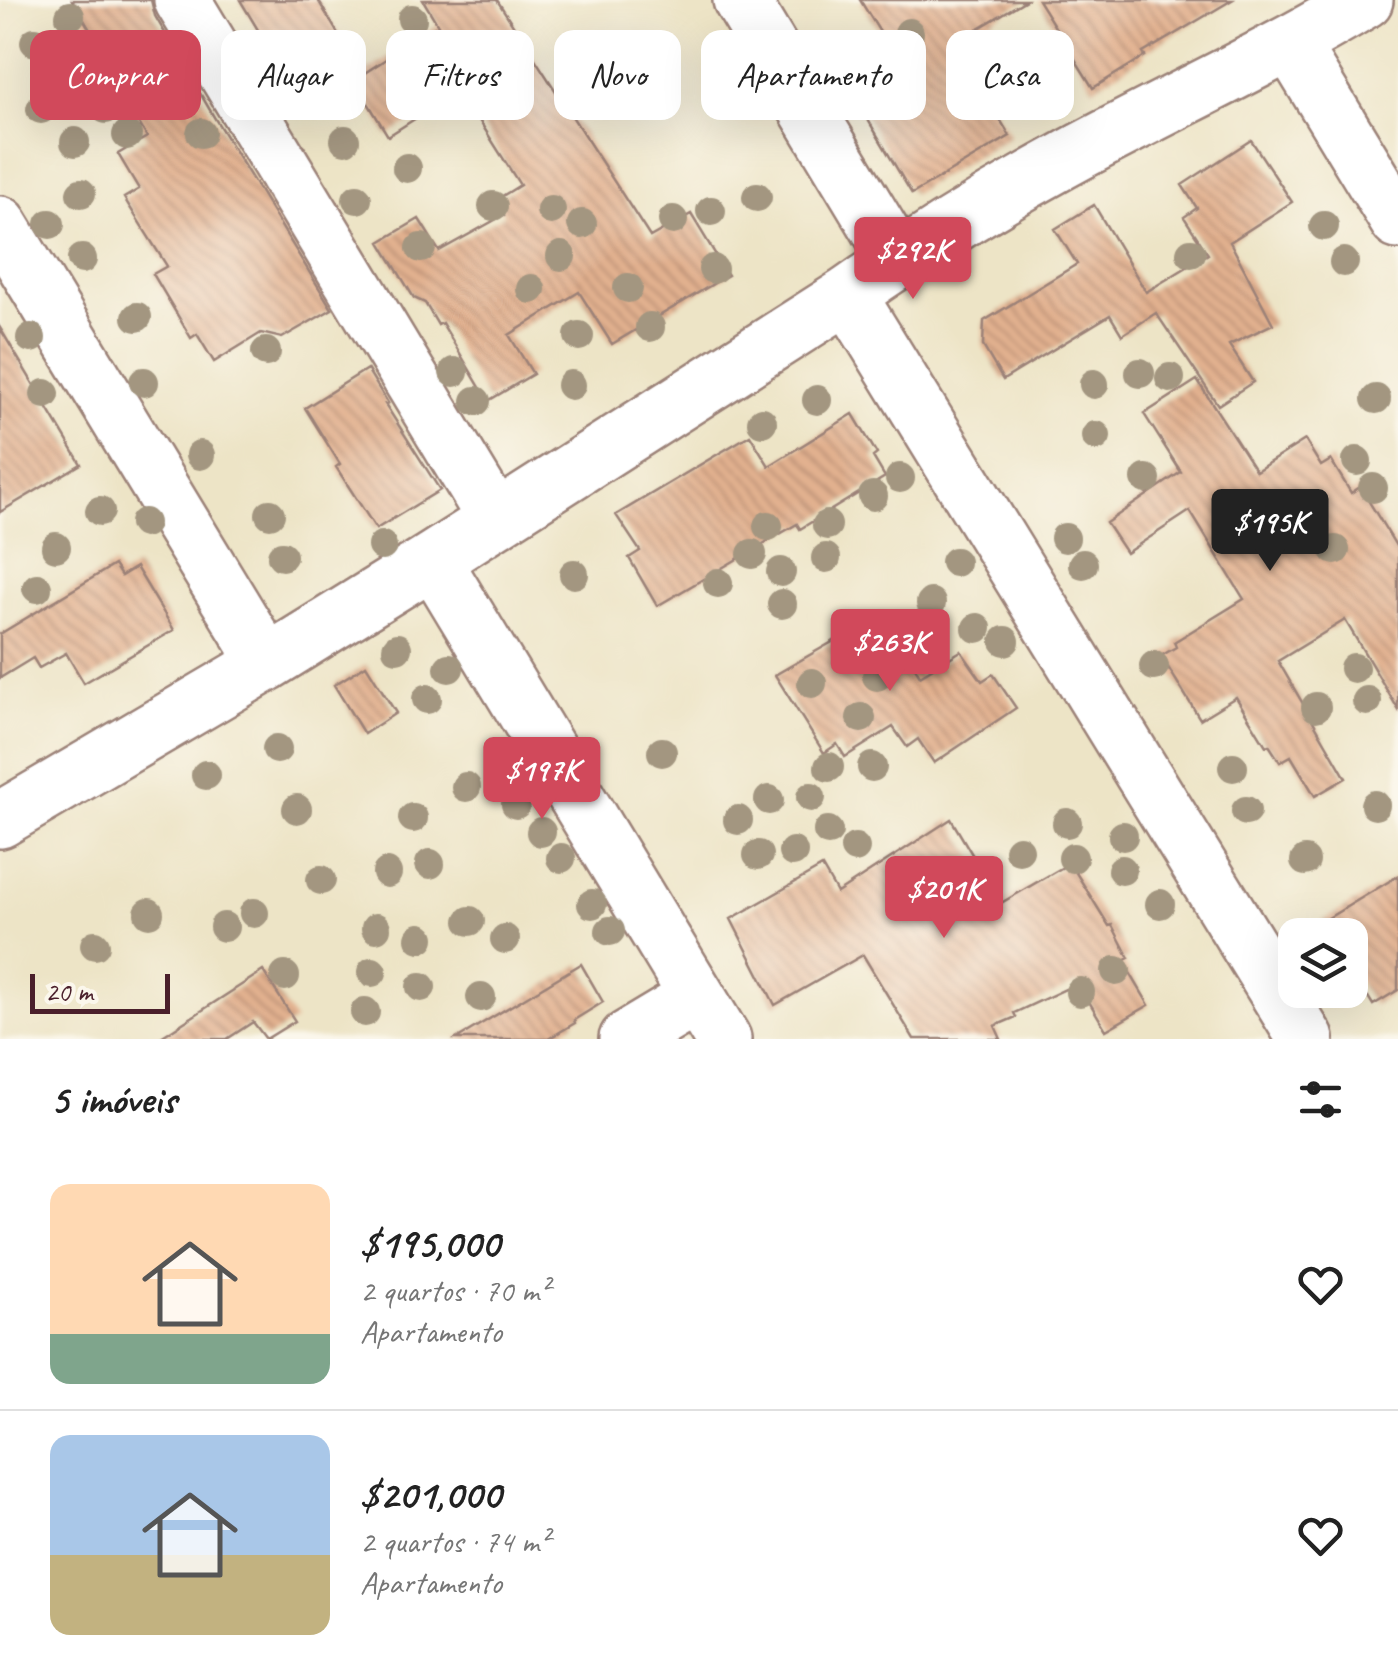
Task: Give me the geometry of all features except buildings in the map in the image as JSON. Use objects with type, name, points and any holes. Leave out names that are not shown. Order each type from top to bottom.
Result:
[{"type":"street","points":[[182,0],[496,520]]},
{"type":"street","points":[[742,0],[898,260]]},
{"type":"street","points":[[0,820],[433,560],[898,260],[1061,162],[1291,45],[1343,5]]},
{"type":"street","points":[[1291,45],[1398,221]]},
{"type":"street","points":[[0,224],[267,662]]},
{"type":"street","points":[[848,295],[1306,1039]]},
{"type":"street","points":[[433,560],[710,1018],[627,1039]]}]
